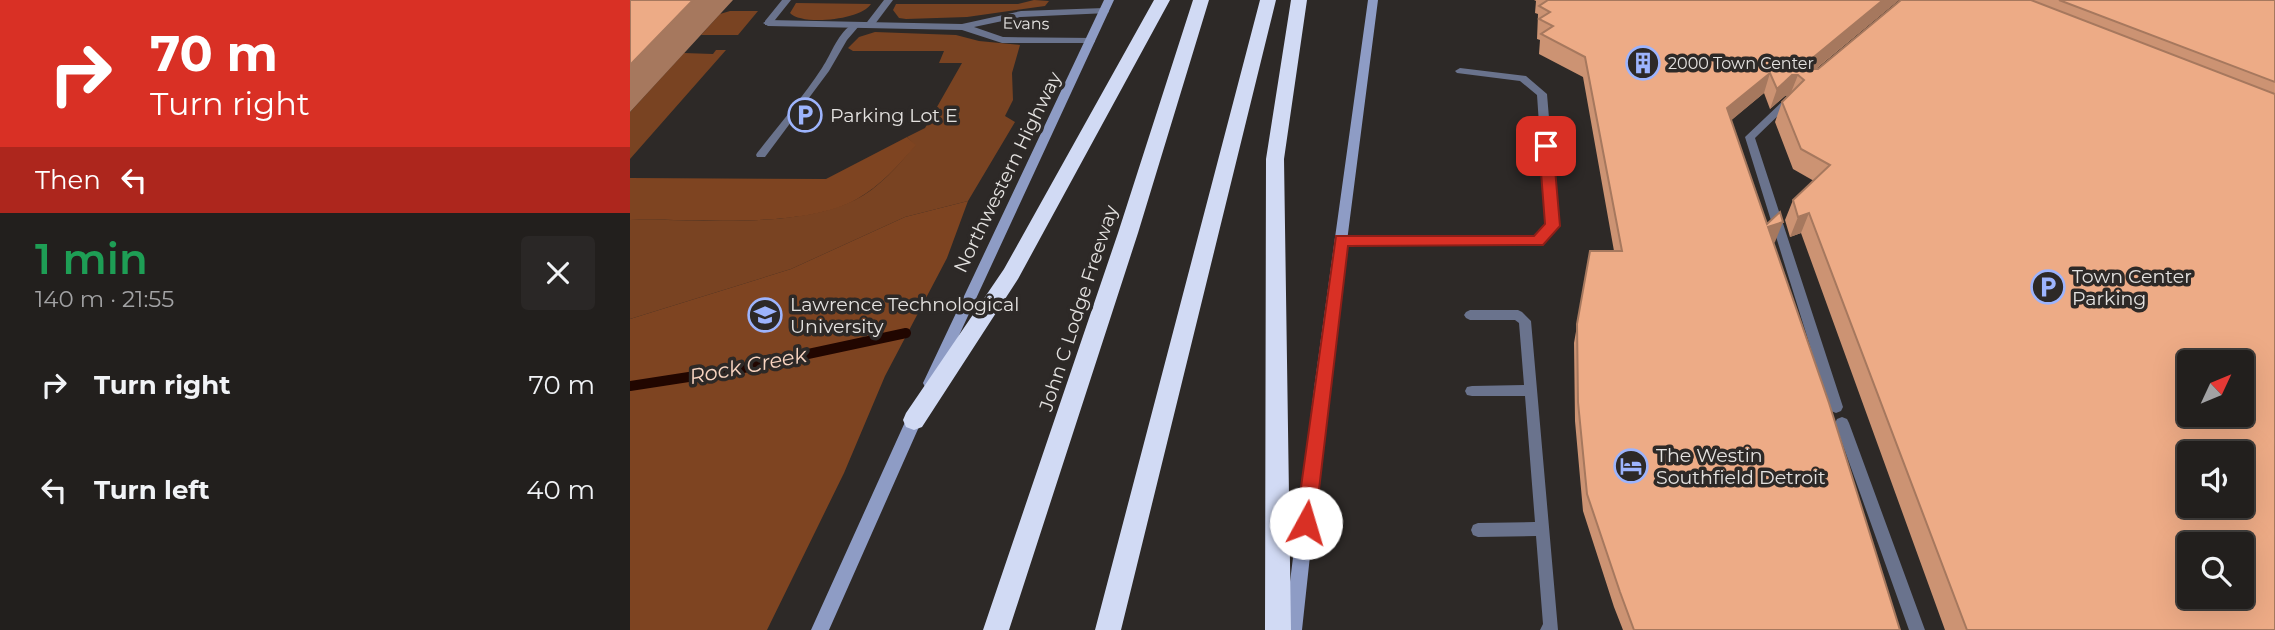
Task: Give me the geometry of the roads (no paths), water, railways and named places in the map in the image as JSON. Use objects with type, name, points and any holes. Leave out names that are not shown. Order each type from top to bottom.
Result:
[{"type":"highway","points":[[914,420],[1012,274],[1162,0]]},
{"type":"highway","name":"John C Lodge Freeway","points":[[996,630],[1128,233],[1201,0]]},
{"type":"highway","points":[[1108,630],[1268,0]]},
{"type":"highway","points":[[1278,630],[1275,159],[1299,0]]},
{"type":"main road","points":[[1293,630],[1373,0]]},
{"type":"main road","name":"Northwestern Highway","points":[[820,630],[974,284],[1106,6]]},
{"type":"street","name":"Evans","points":[[768,23],[962,27],[1021,14],[1106,6]]},
{"type":"street","name":"Evans","points":[[962,27],[1002,40],[1091,40]]},
{"type":"lane","points":[[768,23],[788,0]]},
{"type":"lane","points":[[869,26],[888,0]]},
{"type":"lane","points":[[761,155],[826,69],[843,39],[854,26]]},
{"type":"lane","points":[[1341,240],[1537,241],[1552,226],[1542,94],[1523,78],[1460,71]]},
{"type":"lane","points":[[1789,100],[1750,137],[1836,407]]},
{"type":"lane","points":[[1470,315],[1517,315],[1525,321],[1551,627],[1548,630]]},
{"type":"lane","points":[[1472,391],[1531,390]]},
{"type":"lane","points":[[1842,424],[1917,630]]},
{"type":"lane","points":[[1478,530],[1543,529]]},
{"type":"waterway","name":"Rock Creek","points":[[630,386],[734,370],[906,333]]},
{"type":"place","name":"2000 Town Center","points":[[1643,63]]},
{"type":"place","name":"Parking Lot E","points":[[805,115]]},
{"type":"place","name":"Town Center Parking","points":[[2048,287]]},
{"type":"place","name":"Lawrence Technological University","points":[[765,315]]},
{"type":"place","name":"The Westin Southfield Detroit","points":[[1631,466]]}]
